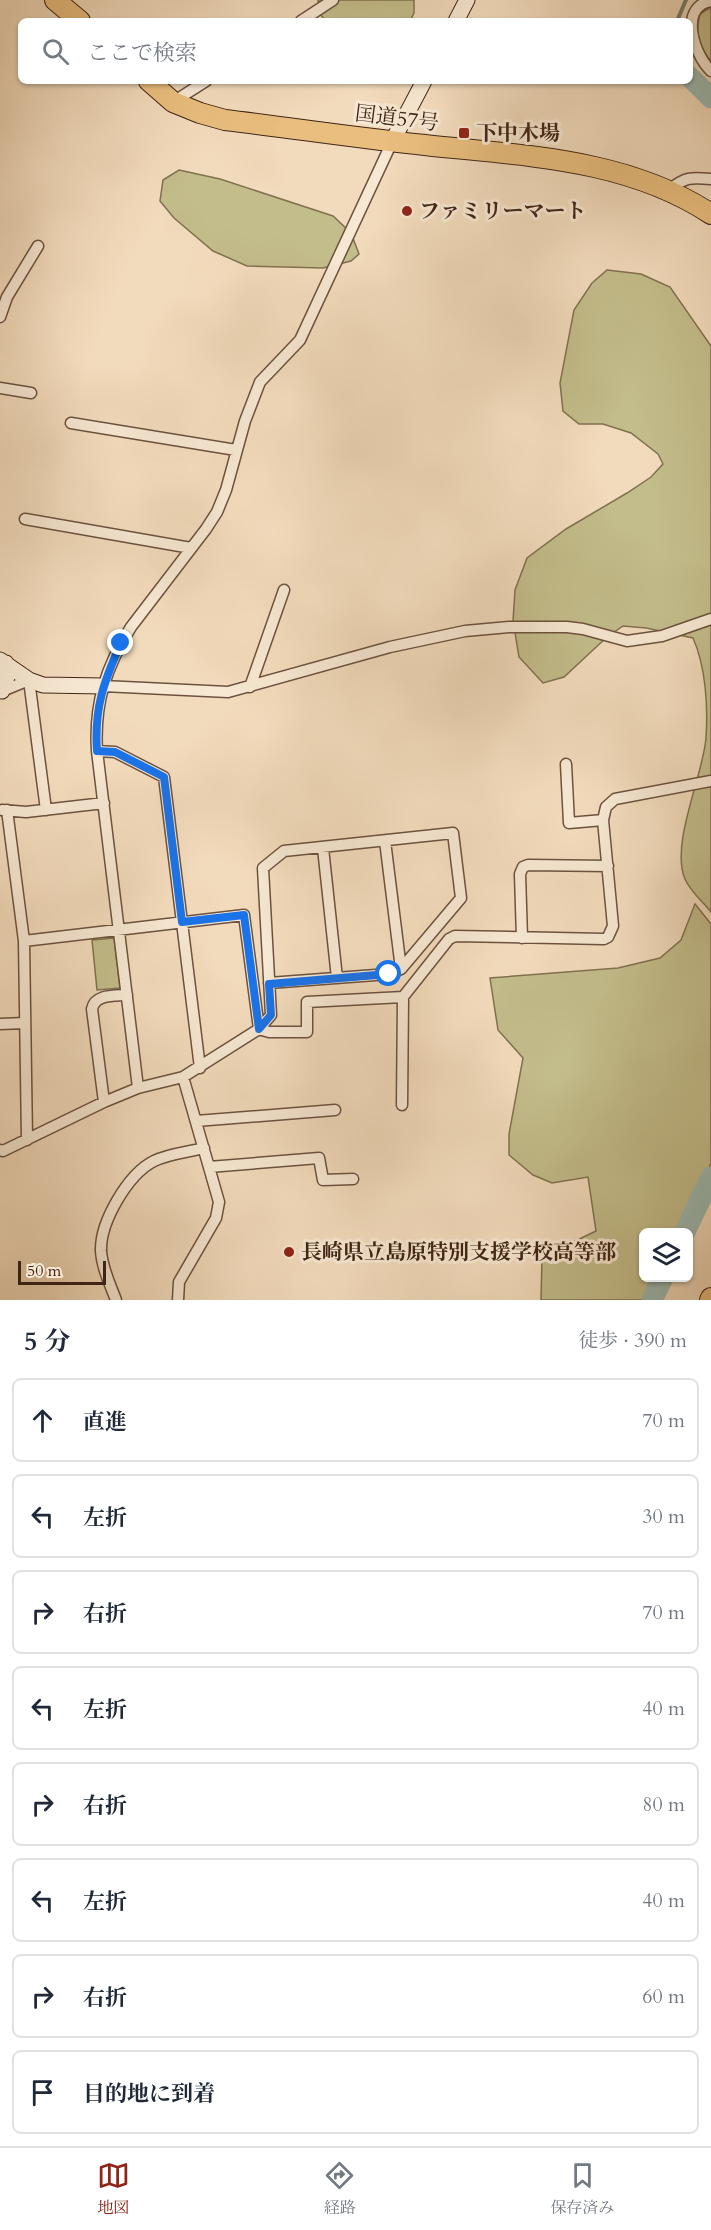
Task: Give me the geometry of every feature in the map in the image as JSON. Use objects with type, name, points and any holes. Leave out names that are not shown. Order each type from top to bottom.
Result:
[{"type":"highway","points":[[55,0],[76,18]]},
{"type":"highway","name":"国道57号","points":[[152,84],[173,102],[225,120],[392,142],[569,161],[602,168],[669,190],[711,214]]},
{"type":"street","points":[[306,18],[333,0]]},
{"type":"street","points":[[458,18],[467,0]]},
{"type":"street","points":[[693,19],[697,8],[711,1]]},
{"type":"street","points":[[693,34],[694,45],[711,71]]},
{"type":"street","points":[[173,102],[201,84]]},
{"type":"street","points":[[138,1088],[97,751],[97,710],[103,686],[121,643],[131,627],[217,512],[260,382],[300,340],[392,142],[422,84]]},
{"type":"street","points":[[669,190],[688,178],[711,179]]},
{"type":"street","points":[[0,317],[7,297],[38,246]]},
{"type":"street","points":[[0,388],[31,393]]},
{"type":"street","points":[[71,423],[236,450]]},
{"type":"street","points":[[25,519],[191,548]]},
{"type":"street","points":[[250,687],[284,590]]},
{"type":"street","points":[[3,661],[29,680],[43,685],[228,692],[390,647],[465,631],[509,627],[567,627],[583,628],[627,641],[662,636],[711,619]]},
{"type":"street","points":[[1,692],[7,677],[3,661]]},
{"type":"street","points":[[1,692],[29,680]]},
{"type":"street","points":[[29,680],[46,810]]},
{"type":"street","points":[[97,751],[115,752],[164,777],[200,1068]]},
{"type":"street","points":[[566,764],[569,822],[603,820]]},
{"type":"street","points":[[402,1105],[403,998],[449,939],[455,936],[603,939],[608,937],[613,926],[603,820],[606,807],[615,799],[711,781]]},
{"type":"street","points":[[27,1140],[24,941],[3,810],[46,810],[104,803]]},
{"type":"street","points":[[0,1150],[27,1140],[138,1088],[183,1077],[259,1029],[271,1015],[269,984],[263,868],[284,851],[453,834],[461,898],[401,969],[389,974],[269,984]]},
{"type":"street","points":[[385,841],[401,969]]},
{"type":"street","points":[[323,848],[337,978]]},
{"type":"street","points":[[522,938],[520,873],[523,867],[528,864],[608,866]]},
{"type":"street","points":[[24,941],[244,915],[259,1029]]},
{"type":"street","points":[[104,1102],[93,1004],[100,998],[127,995]]},
{"type":"street","points":[[259,1029],[269,1032],[307,1032],[307,1002],[403,998]]},
{"type":"street","points":[[0,1024],[25,1023]]},
{"type":"street","points":[[178,1300],[178,1282],[219,1210],[219,1202],[183,1077]]},
{"type":"street","points":[[196,1120],[335,1110]]},
{"type":"street","points":[[116,1300],[103,1262],[102,1236],[106,1222],[129,1181],[153,1161],[204,1148]]},
{"type":"street","points":[[209,1167],[319,1158],[323,1180],[353,1179]]},
{"type":"shaded area","points":[[318,0],[414,0],[412,18],[323,18],[319,13]]},
{"type":"shaded area","points":[[711,9],[711,61],[701,45],[698,33],[700,14]]},
{"type":"shaded area","points":[[179,170],[220,179],[333,216],[351,233],[359,254],[351,261],[323,268],[247,266],[213,251],[174,218],[160,201],[163,180]]},
{"type":"shaded area","points":[[607,270],[641,274],[670,287],[711,346],[711,912],[687,883],[681,864],[684,829],[704,754],[706,738],[705,687],[701,662],[693,638],[646,628],[623,626],[607,637],[564,677],[543,683],[519,657],[513,621],[515,590],[527,558],[566,529],[651,477],[663,464],[658,454],[631,433],[603,424],[579,424],[563,411],[560,383],[574,310],[592,283]]},
{"type":"shaded area","points":[[695,904],[711,924],[711,1163],[693,1208],[681,1228],[639,1228],[639,1282],[655,1282],[645,1300],[541,1300],[542,1257],[596,1231],[588,1177],[552,1183],[533,1175],[509,1155],[509,1134],[523,1058],[498,1030],[490,978],[618,968],[660,958],[681,940]]},
{"type":"shaded area","points":[[114,938],[120,988],[97,990],[92,940]]},
{"type":"waterway","points":[[678,18],[686,0]]},
{"type":"waterway","points":[[693,80],[711,98]]},
{"type":"waterway","points":[[687,1228],[711,1177]]},
{"type":"waterway","points":[[652,1300],[661,1282]]},
{"type":"place","name":"下中木場","points":[[464,133]]},
{"type":"place","name":"ファミリーマート","points":[[407,211]]},
{"type":"place","name":"長崎県立島原特別支援学校高等部","points":[[289,1252]]},
{"type":"route","points":[[121,643],[103,686],[97,710],[97,751],[115,752],[164,777],[182,922],[244,915],[259,1029],[271,1015],[269,984],[389,974]]}]
